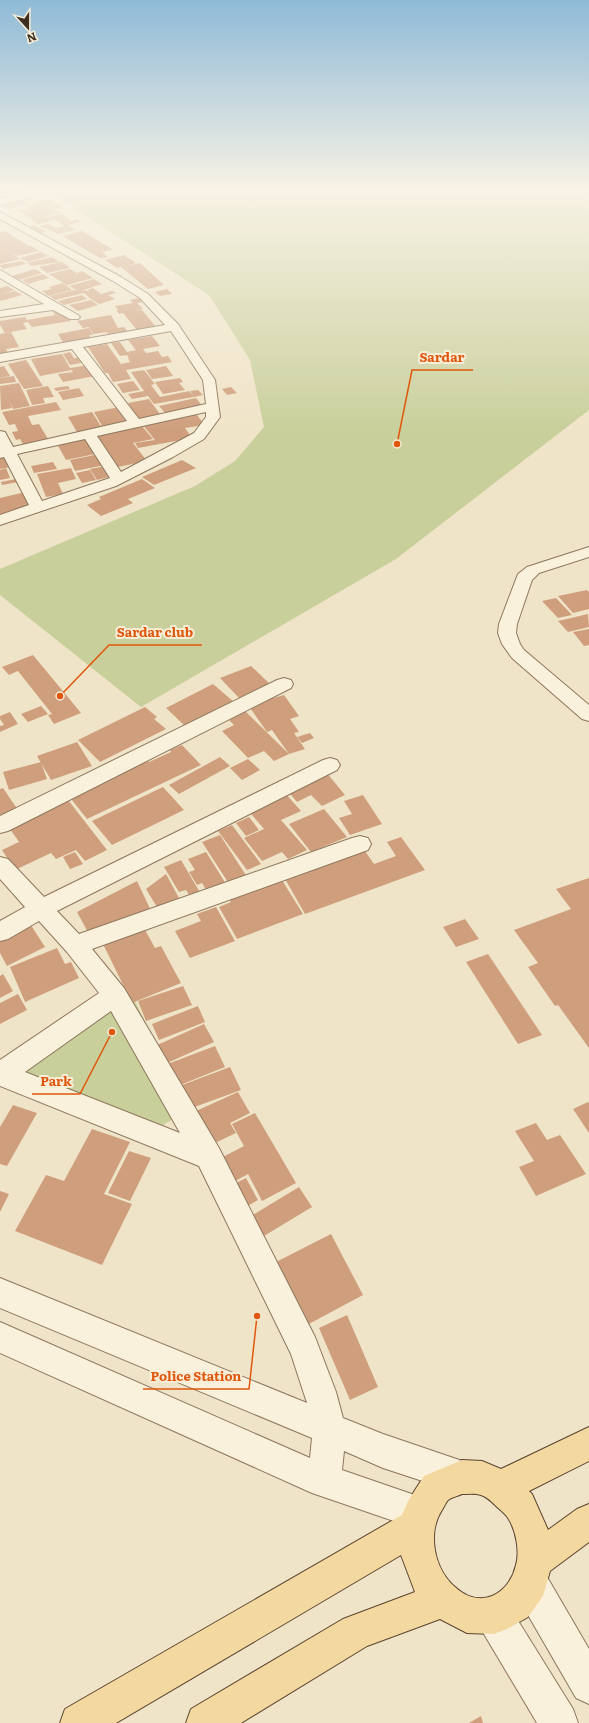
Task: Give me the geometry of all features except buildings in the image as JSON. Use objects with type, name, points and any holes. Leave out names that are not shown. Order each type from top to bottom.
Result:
[{"type":"main road","points":[[501,1487],[589,1444]]},
{"type":"main road","points":[[532,1572],[532,1532],[520,1506],[501,1487],[482,1478],[462,1477],[436,1488],[419,1520],[417,1552],[426,1578],[442,1600],[467,1615],[494,1616],[515,1604],[532,1572],[589,1521]]},
{"type":"main road","points":[[79,1723],[419,1520]]},
{"type":"main road","points":[[205,1723],[356,1632],[442,1600]]},
{"type":"street","points":[[0,520],[118,479],[168,454],[199,436],[213,417],[209,380],[174,327],[144,296],[102,270]]},
{"type":"street","points":[[0,273],[74,317]]},
{"type":"street","points":[[0,314],[55,306]]},
{"type":"street","points":[[0,358],[174,327]]},
{"type":"street","points":[[75,344],[136,424]]},
{"type":"street","points":[[4,453],[213,406]]},
{"type":"street","points":[[89,434],[118,479]]},
{"type":"street","points":[[0,435],[4,453],[38,508]]},
{"type":"street","points":[[589,552],[533,570],[524,578],[508,624],[507,633],[518,654],[589,715]]},
{"type":"street","points":[[0,825],[284,684]]},
{"type":"street","points":[[0,932],[41,908],[330,765]]},
{"type":"street","points":[[75,945],[360,844]]},
{"type":"street","points":[[0,865],[75,945],[114,995],[209,1158],[304,1348],[320,1392],[330,1429],[324,1481]]},
{"type":"street","points":[[0,1074],[114,995]]},
{"type":"street","points":[[0,1074],[209,1158]]},
{"type":"street","points":[[0,1293],[383,1451],[462,1477]]},
{"type":"street","points":[[0,1337],[324,1481],[419,1520]]},
{"type":"street","points":[[532,1572],[589,1685]]},
{"type":"street","points":[[494,1616],[559,1723]]},
{"type":"green space","points":[[171,270],[589,270],[589,410],[396,559],[141,707],[0,595],[0,569],[195,486],[235,461],[264,427],[250,360],[209,295]]},
{"type":"green space","points":[[131,993],[189,1109],[160,1127],[14,1072]]},
{"type":"place","name":"Sardar","points":[[397,444]]},
{"type":"place","name":"Sardar club","points":[[60,696]]},
{"type":"place","name":"Park","points":[[112,1032]]},
{"type":"place","name":"Police Station","points":[[257,1316]]}]
